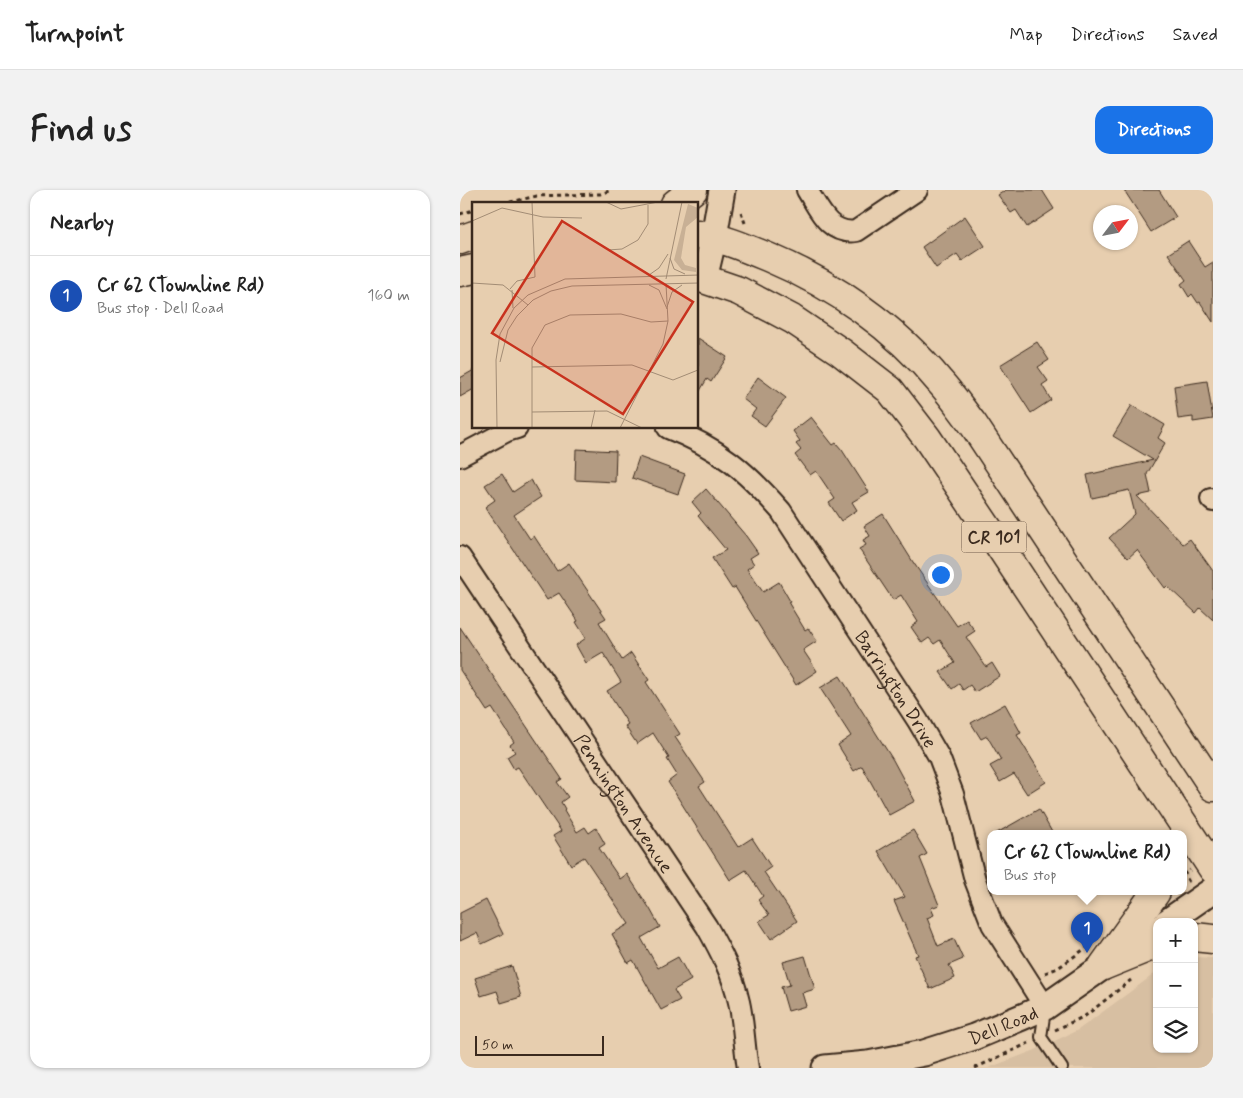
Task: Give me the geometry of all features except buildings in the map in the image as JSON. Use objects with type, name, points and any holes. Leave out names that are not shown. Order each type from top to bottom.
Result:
[{"type":"main road","points":[[678,202],[693,190]]},
{"type":"main road","points":[[460,240],[472,236]]},
{"type":"main road","name":"CR 101","points":[[706,236],[753,251],[794,268],[831,289],[864,311],[898,338],[940,381],[973,424],[1213,787]]},
{"type":"main road","name":"CR 101","points":[[701,278],[740,291],[792,319],[841,352],[890,390],[927,438],[1213,869]]},
{"type":"main road","name":"CR 101","points":[[1187,748],[1213,774]]},
{"type":"main road","points":[[1141,758],[1164,808],[1168,830]]},
{"type":"main road","points":[[1103,966],[1154,895]]},
{"type":"main road","points":[[1198,937],[1213,938]]},
{"type":"main road","points":[[1103,966],[1153,946]]},
{"type":"street","points":[[701,278],[706,236],[722,190]]},
{"type":"street","points":[[807,190],[833,227],[849,232],[856,230],[917,190]]},
{"type":"street","points":[[460,456],[514,429]]},
{"type":"street","name":"Barrington Drive","points":[[670,429],[693,438],[726,457],[756,483],[781,511],[918,721],[939,757],[953,794],[975,880],[992,924],[1046,1007]]},
{"type":"street","name":"Pennington Avenue","points":[[460,557],[708,927],[727,963],[739,1003],[748,1068]]},
{"type":"street","points":[[1173,918],[1213,890]]},
{"type":"street","name":"Dell Road","points":[[826,1068],[868,1064],[924,1053],[974,1037],[1046,1007],[1153,932]]},
{"type":"lane","points":[[1046,1007],[1041,1037],[1062,1068]]},
{"type":"path","points":[[510,202],[536,196],[600,194],[612,190]]},
{"type":"path","points":[[975,1068],[1085,1016],[1133,978]]},
{"type":"shaded area","points":[[1198,957],[1213,958],[1213,1068],[988,1068],[1033,1051],[1078,1030],[1153,975],[1153,1053],[1198,1053]]},
{"type":"place","name":"Cr 62 (Townline Rd)","points":[[1087,953]]}]
